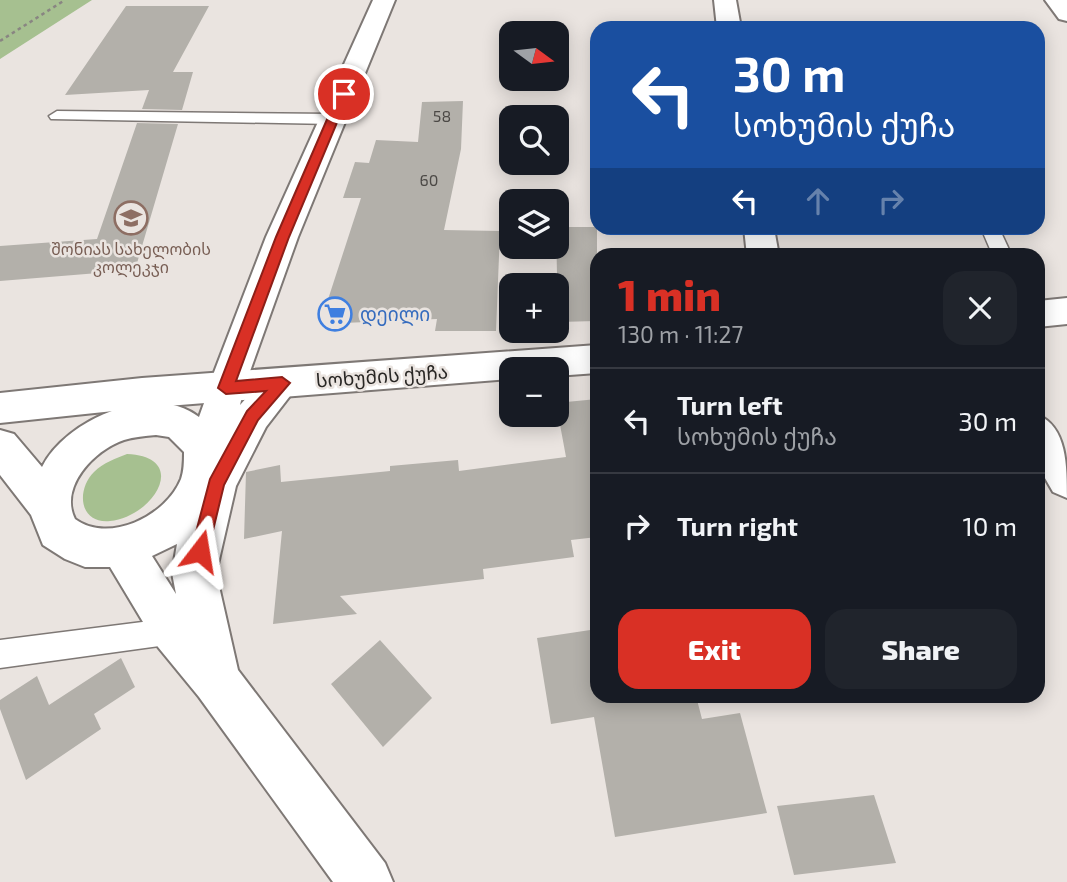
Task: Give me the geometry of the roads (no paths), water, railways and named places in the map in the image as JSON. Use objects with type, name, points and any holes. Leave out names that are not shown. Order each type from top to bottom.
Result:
[{"type":"main road","points":[[216,680],[194,573],[202,475],[226,388],[282,237],[384,0]]},
{"type":"main road","points":[[725,0],[728,21]]},
{"type":"main road","points":[[1056,0],[1067,14]]},
{"type":"main road","points":[[1045,314],[1067,312]]},
{"type":"main road","name":"სოხუმის ქუჩა","points":[[0,408],[142,393],[590,360]]},
{"type":"main road","points":[[194,573],[216,484],[253,416],[282,383]]},
{"type":"main road","points":[[49,506],[54,480],[72,455],[142,393]]},
{"type":"main road","points":[[0,446],[49,506],[59,533],[85,548],[122,548],[154,535],[182,514],[202,475],[198,440],[181,425],[156,419],[127,422],[97,435]]},
{"type":"main road","points":[[1045,443],[1067,480]]},
{"type":"main road","points":[[122,548],[174,631],[216,680],[366,882]]},
{"type":"lane","points":[[57,116],[333,120]]},
{"type":"lane","points":[[0,654],[174,631]]},
{"type":"place","name":"შონიას სახელობის კოლეკჯი","points":[[131,218]]},
{"type":"place","name":"დეილი","points":[[335,314]]}]
